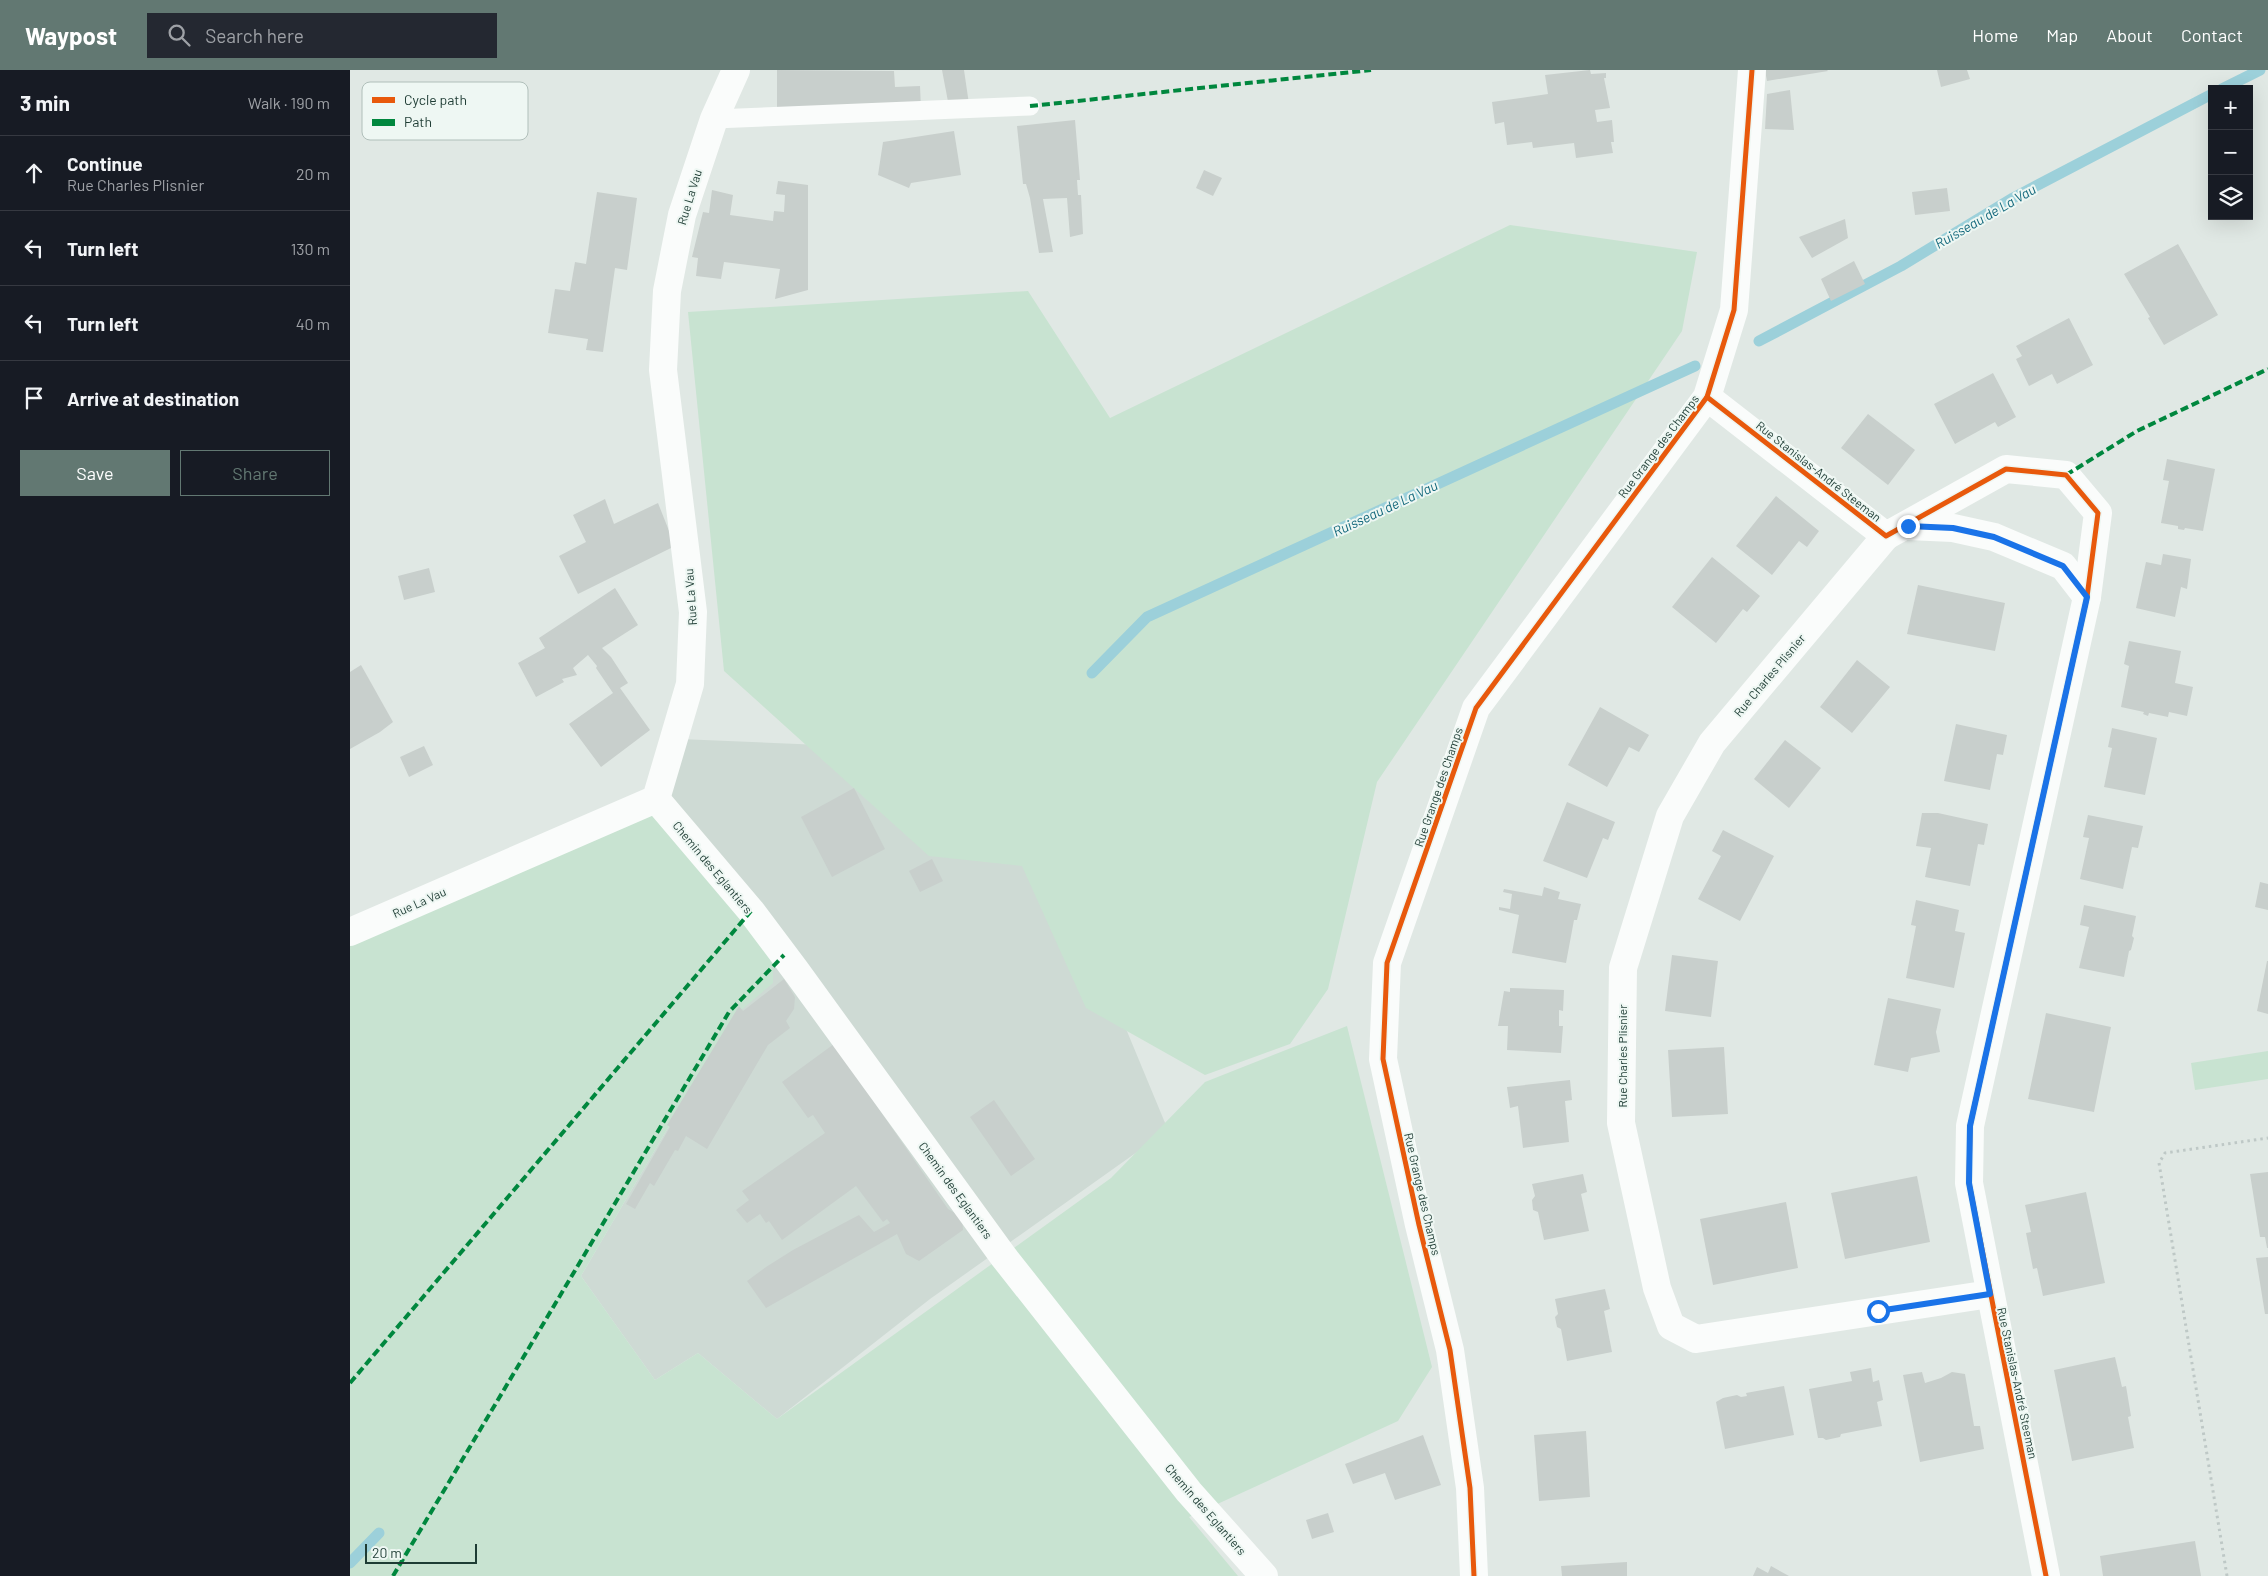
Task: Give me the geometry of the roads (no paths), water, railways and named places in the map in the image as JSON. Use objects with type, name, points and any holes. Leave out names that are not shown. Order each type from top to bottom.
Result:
[{"type":"street","name":"Rue La Vau","points":[[350,932],[656,799],[690,684],[693,612],[663,370],[667,291],[682,215],[714,119],[736,70]]},
{"type":"street","name":"Rue Grange des Champs","points":[[1474,1576],[1470,1488],[1450,1350],[1419,1225],[1383,1058],[1387,963],[1476,708],[1707,397],[1734,310],[1752,70]]},
{"type":"street","name":"Rue Stanislas-André Steeman","points":[[1707,397],[1897,531],[2006,469],[2066,475],[2098,513],[2087,597],[1970,1126],[1969,1183],[2046,1576]]},
{"type":"street","points":[[1897,531],[1953,528],[1994,537],[2063,566],[2087,597]]},
{"type":"street","name":"Rue Charles Plisnier","points":[[1897,531],[1712,743],[1670,816],[1623,968],[1622,1123],[1657,1288],[1671,1326],[1696,1339],[1990,1294]]},
{"type":"street","name":"Chemin des Eglantiers","points":[[656,799],[750,911],[796,971],[1003,1256],[1189,1492],[1264,1576]]},
{"type":"lane","points":[[714,119],[1030,106]]},
{"type":"waterway","name":"Ruisseau de La Vau","points":[[2230,85],[2260,70]]},
{"type":"waterway","name":"Ruisseau de La Vau","points":[[1759,341],[1901,266],[2013,198],[2208,96]]},
{"type":"waterway","name":"Ruisseau de La Vau","points":[[1092,673],[1147,617],[1695,366]]},
{"type":"waterway","name":"Ruisseau de La Vau","points":[[350,1563],[379,1533]]}]
